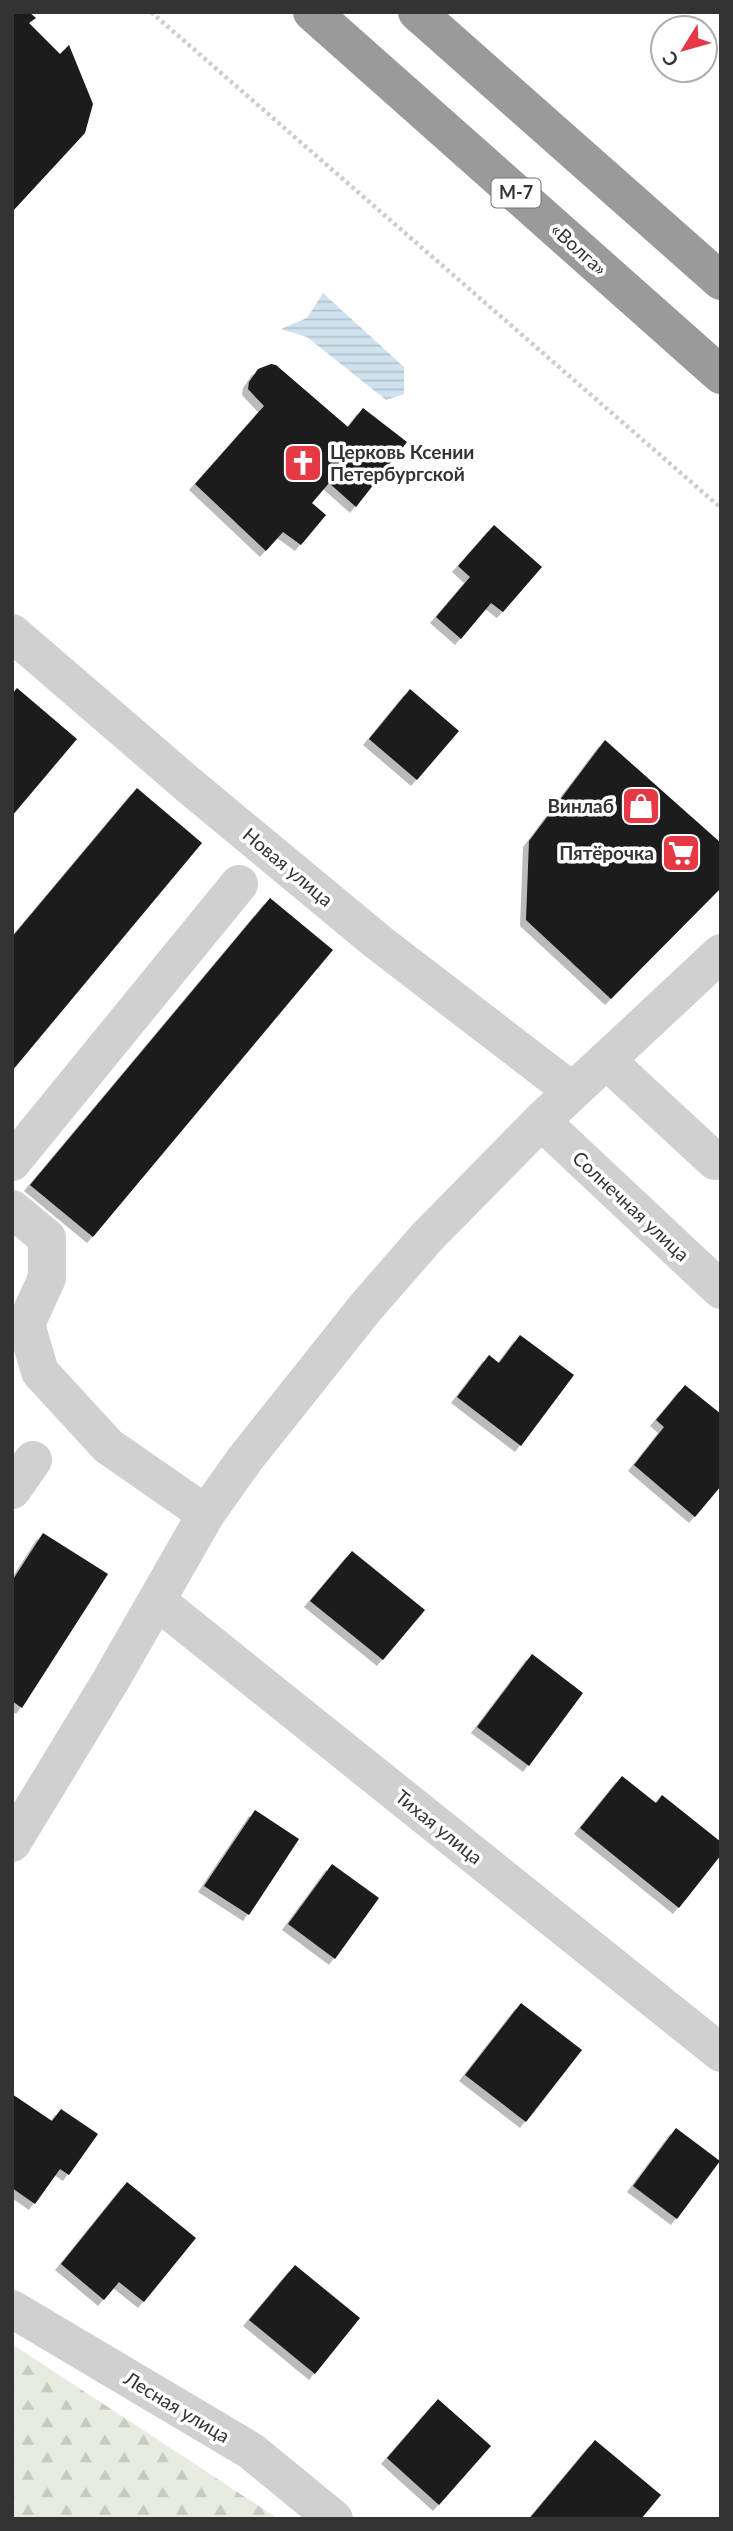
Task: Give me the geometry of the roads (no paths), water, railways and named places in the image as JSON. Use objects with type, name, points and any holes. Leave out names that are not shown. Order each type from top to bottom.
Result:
[{"type":"highway","name":"«Волга»","points":[[312,12],[721,375]]},
{"type":"highway","points":[[417,12],[721,281]]},
{"type":"street","name":"Новая улица","points":[[12,633],[378,942],[572,1091]]},
{"type":"street","points":[[12,1162],[239,884]]},
{"type":"street","points":[[12,1843],[206,1514],[245,1459],[366,1307],[427,1237],[541,1121],[721,953]]},
{"type":"street","points":[[606,1059],[715,1161]]},
{"type":"street","name":"Солнечная улица","points":[[541,1121],[721,1290]]},
{"type":"street","points":[[12,1209],[47,1238],[47,1278],[26,1324],[40,1373],[108,1446],[206,1514]]},
{"type":"street","name":"Тихая улица","points":[[157,1601],[721,2053]]},
{"type":"street","name":"Лесная улица","points":[[12,2309],[251,2451],[334,2519]]},
{"type":"water","points":[[323,293],[404,367],[404,394],[386,400],[307,337],[281,329],[307,318]]},
{"type":"place","name":"Церковь Ксении Петербургской","points":[[303,463]]},
{"type":"place","name":"Винлаб","points":[[641,806]]},
{"type":"place","name":"Пятёрочка","points":[[681,853]]}]
